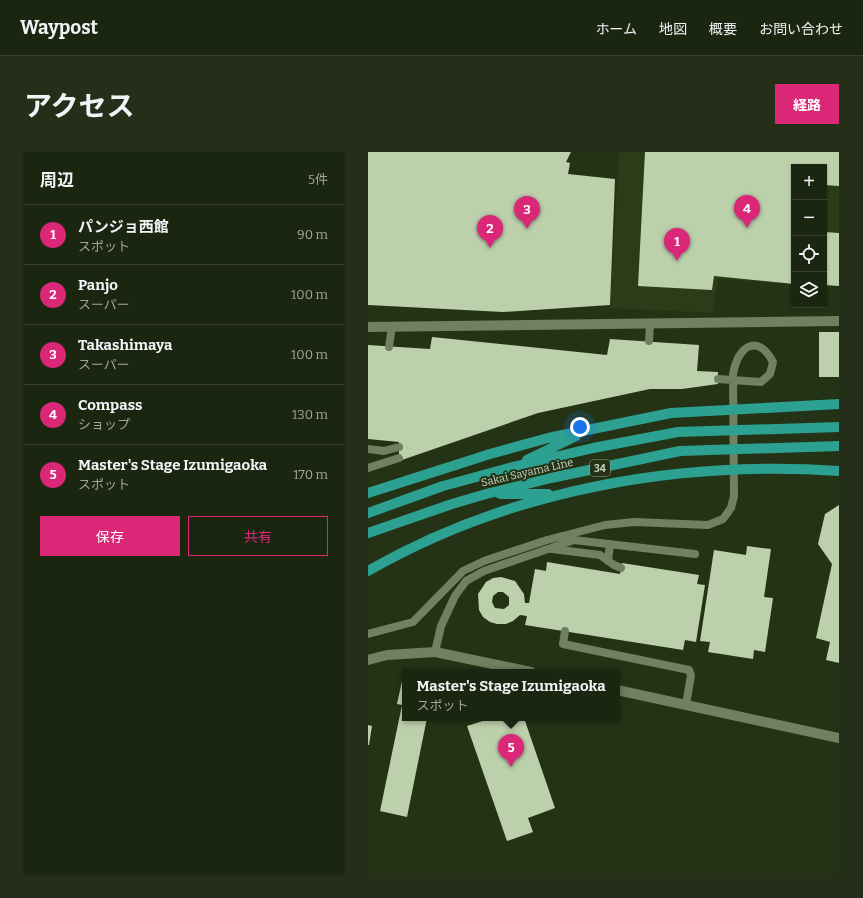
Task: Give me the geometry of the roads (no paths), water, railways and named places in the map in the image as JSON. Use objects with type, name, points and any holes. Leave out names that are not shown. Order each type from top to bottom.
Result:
[{"type":"main road","points":[[368,493],[507,449],[591,429],[671,413],[839,404]]},
{"type":"main road","name":"Sakai Sayama Line","points":[[368,513],[443,486],[509,468],[593,448],[678,432],[839,426]]},
{"type":"main road","points":[[509,468],[591,429]]},
{"type":"main road","name":"Sakai Sayama Line","points":[[368,533],[486,494],[551,478],[680,451],[839,446]]},
{"type":"main road","points":[[507,449],[593,448]]},
{"type":"main road","points":[[368,571],[406,549],[489,516],[560,494],[600,485],[680,473],[718,470],[839,471]]},
{"type":"main road","points":[[489,516],[526,495],[551,478]]},
{"type":"main road","points":[[486,494],[560,494]]},
{"type":"street","points":[[368,327],[839,321]]},
{"type":"street","points":[[368,660],[387,655],[435,652],[517,669]]},
{"type":"street","points":[[620,691],[839,738]]},
{"type":"lane","points":[[649,341],[650,324]]},
{"type":"lane","points":[[390,347],[392,326]]},
{"type":"lane","points":[[368,634],[413,622],[463,571],[484,561],[547,540],[604,525],[634,522],[708,525],[723,519],[731,508],[734,496],[734,405],[733,382],[733,375],[735,361],[741,351],[752,346],[761,347],[769,353],[774,362],[770,374],[761,382],[739,380],[732,380],[718,379]]},
{"type":"lane","points":[[368,449],[384,450],[399,447]]},
{"type":"lane","points":[[368,468],[399,458]]},
{"type":"lane","points":[[435,652],[441,626],[455,596],[466,581],[484,571],[574,540],[695,554]]},
{"type":"lane","points":[[551,549],[600,555],[615,567],[610,544]]},
{"type":"lane","points":[[565,631],[563,644],[689,670],[691,675],[686,704]]},
{"type":"place","name":"Compass","points":[[747,228]]},
{"type":"place","name":"Takashimaya","points":[[527,229]]},
{"type":"place","name":"Panjo","points":[[490,248]]},
{"type":"place","name":"パンジョ西館","points":[[677,261]]},
{"type":"place","name":"Master's Stage Izumigaoka","points":[[511,767]]}]
